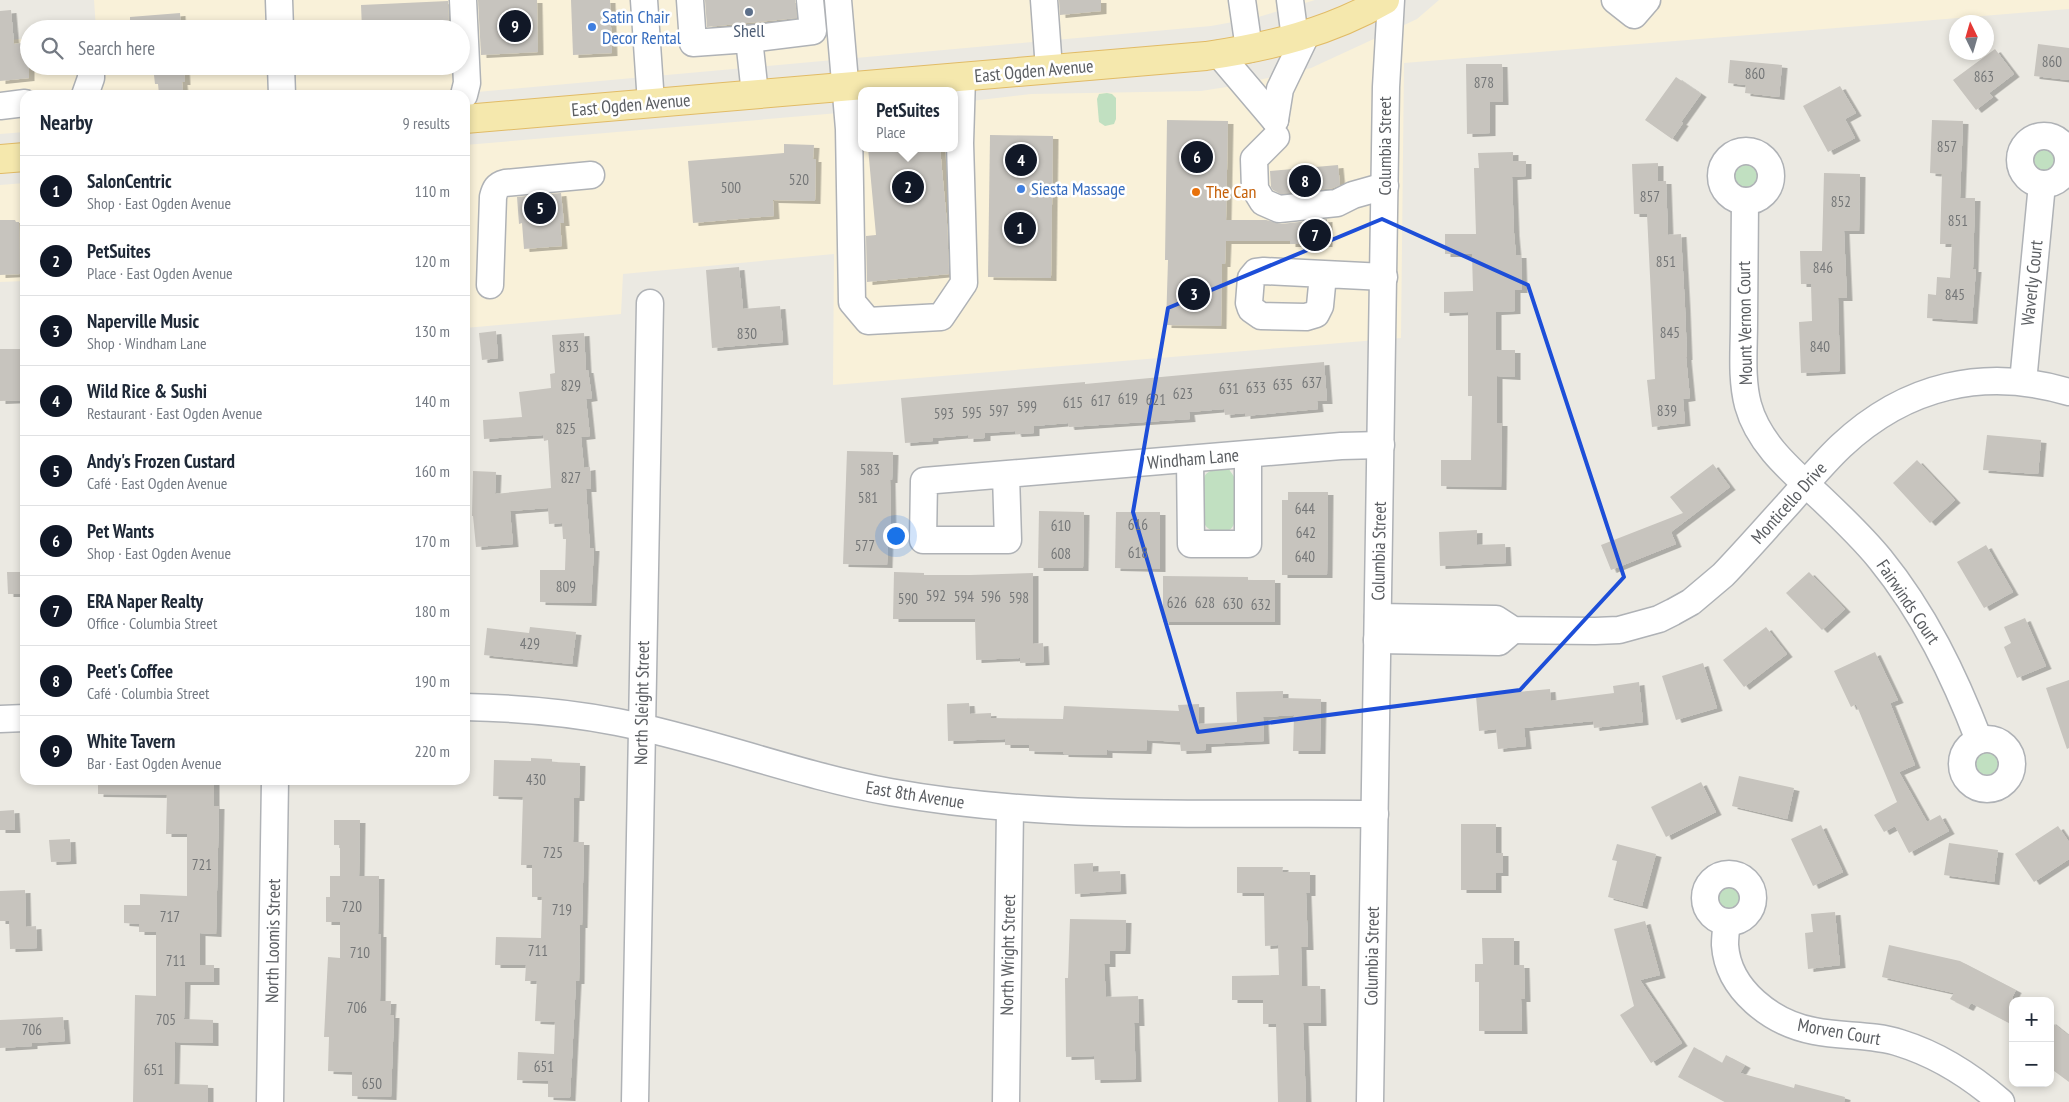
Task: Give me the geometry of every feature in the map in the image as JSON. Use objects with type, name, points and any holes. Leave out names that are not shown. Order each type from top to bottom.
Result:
[{"type":"main road","name":"East Ogden Avenue","points":[[470,118],[1218,54],[1249,49],[1300,36],[1342,22],[1386,0]]},
{"type":"main road","points":[[0,159],[20,157]]},
{"type":"street","points":[[279,0],[280,20]]},
{"type":"street","points":[[463,0],[464,20]]},
{"type":"street","points":[[644,0],[651,103]]},
{"type":"street","points":[[690,0],[692,43],[813,31],[810,0]]},
{"type":"street","points":[[838,0],[846,86],[852,302],[868,321],[940,316],[964,283],[960,143],[962,77]]},
{"type":"street","points":[[1044,0],[1049,69]]},
{"type":"street","points":[[1242,0],[1249,49]]},
{"type":"street","points":[[1218,54],[1242,79],[1275,120],[1280,89],[1300,36],[1290,0]]},
{"type":"street","name":"Columbia Street","points":[[1370,1102],[1386,78],[1391,0]]},
{"type":"street","points":[[1615,0],[1634,15],[1644,1]]},
{"type":"street","points":[[749,38],[755,94]]},
{"type":"street","points":[[87,90],[91,75]]},
{"type":"street","points":[[281,75],[282,90]]},
{"type":"street","points":[[465,90],[467,75]]},
{"type":"street","points":[[0,106],[20,104]]},
{"type":"street","points":[[0,117],[20,115]]},
{"type":"street","points":[[1276,137],[1254,158],[1255,189],[1263,202],[1279,209],[1337,204],[1353,195],[1385,186]]},
{"type":"street","points":[[490,285],[494,190],[499,185],[591,175]]},
{"type":"street","name":"Waverly Court","points":[[2023,382],[2042,184]]},
{"type":"street","name":"Mount Vernon Court","points":[[1745,201],[1744,352],[1745,391],[1748,406],[1754,421],[1770,446],[1786,466],[1806,484]]},
{"type":"street","points":[[1323,275],[1384,277]]},
{"type":"street","name":"North Sleight Street","points":[[635,1102],[650,304]]},
{"type":"street","name":"Monticello Drive","points":[[1377,629],[1496,619],[1513,630],[1570,632],[1620,630],[1649,622],[1691,602],[1723,575],[1848,440],[1877,417],[1896,406],[1942,387],[1985,380],[2041,384],[2069,392]]},
{"type":"street","name":"Windham Lane","points":[[1006,475],[1381,445]]},
{"type":"street","points":[[1190,459],[1191,544],[1248,544],[1248,455]]},
{"type":"street","name":"Fairwinds Court","points":[[1806,484],[1857,532],[1880,559],[1917,610],[1955,679],[1979,740]]},
{"type":"street","name":"East 8th Avenue","points":[[470,707],[560,714],[619,722],[711,746],[793,771],[844,783],[952,802],[1010,808],[1106,812],[1375,814]]},
{"type":"street","points":[[0,719],[20,718]]},
{"type":"street","name":"North Loomis Street","points":[[270,1102],[276,785]]},
{"type":"street","name":"North Wright Street","points":[[1006,1102],[1010,808]]},
{"type":"street","name":"Morven Court","points":[[1727,922],[1725,945],[1730,966],[1736,978],[1749,996],[1776,1017],[1795,1026],[1814,1031],[1862,1036],[1901,1043],[1936,1057],[1961,1071],[2001,1102]]},
{"type":"highlighted area","points":[[1382,219],[1528,285],[1624,577],[1520,690],[1198,732],[1133,512],[1168,308]]},
{"type":"shaded area","points":[[94,0],[1315,0],[1255,18],[1211,26],[470,93],[470,90],[20,90],[20,132],[0,134],[0,41],[20,39],[20,75],[470,75],[470,20],[95,20]]},
{"type":"shaded area","points":[[1439,0],[2069,0],[2069,9],[1994,15],[1949,15],[1949,19],[1404,63],[1401,338],[833,385],[834,254],[623,274],[621,314],[470,328],[470,145],[858,111],[858,152],[958,152],[958,103],[1031,94],[1201,91],[1233,86],[1311,68],[1417,19]]},
{"type":"shaded area","points":[[20,183],[20,281],[0,282],[0,185]]},
{"type":"green space","points":[[1099,94],[1112,94],[1116,98],[1116,119],[1114,124],[1105,126],[1099,122],[1097,99]]},
{"type":"green space","points":[[2044,147],[2053,150],[2056,159],[2053,168],[2044,171],[2035,168],[2032,159],[2035,150]]},
{"type":"green space","points":[[1745,162],[1754,166],[1758,175],[1754,184],[1745,188],[1736,184],[1732,175],[1736,166]]},
{"type":"green space","points":[[1229,469],[1238,487],[1237,512],[1233,526],[1222,533],[1209,529],[1204,523],[1203,483],[1206,474],[1216,470]]},
{"type":"green space","points":[[1987,753],[1997,757],[2001,767],[1997,777],[1987,781],[1977,777],[1973,767],[1977,757]]},
{"type":"green space","points":[[1729,883],[1738,887],[1742,896],[1738,905],[1729,909],[1720,905],[1716,896],[1720,887]]},
{"type":"building","points":[[478,0],[537,0],[538,52],[481,55]]},
{"type":"building","name":"Satin Chair Decor Rental","points":[[571,0],[610,0],[612,53],[573,55]]},
{"type":"building","name":"Shell","points":[[705,0],[795,0],[797,18],[707,27]]},
{"type":"building","points":[[1059,0],[1101,0],[1101,11],[1060,15]]},
{"type":"building","points":[[448,1],[449,20],[362,20],[361,5]]},
{"type":"building","points":[[11,10],[14,44],[20,43],[20,75],[29,75],[29,78],[0,81],[0,11]]},
{"type":"building","points":[[180,13],[180,20],[130,20],[130,17]]},
{"type":"building","points":[[2038,44],[2069,48],[2069,80],[2034,76]]},
{"type":"building","points":[[1994,50],[2014,74],[1989,93],[1993,97],[1976,110],[1953,80],[1980,60],[1994,60]]},
{"type":"building","points":[[1730,60],[1782,65],[1779,97],[1745,93],[1746,85],[1728,83]]},
{"type":"building","points":[[1466,64],[1502,64],[1503,102],[1490,102],[1490,133],[1467,134]]},
{"type":"building","points":[[154,75],[185,75],[185,82],[182,82],[183,90],[159,90],[158,84],[155,84]]},
{"type":"building","points":[[1676,77],[1701,94],[1681,122],[1683,123],[1672,139],[1645,120]]},
{"type":"building","points":[[1840,86],[1856,113],[1845,119],[1855,138],[1828,152],[1803,106]]},
{"type":"building","points":[[1167,120],[1228,121],[1226,220],[1266,220],[1281,224],[1327,219],[1327,244],[1290,244],[1290,241],[1226,241],[1225,264],[1222,264],[1221,326],[1166,325],[1168,260],[1165,260]]},
{"type":"building","points":[[1932,120],[1963,121],[1960,198],[1975,198],[1973,269],[1976,269],[1972,321],[1927,318],[1928,294],[1936,295],[1937,277],[1950,278],[1952,244],[1940,244],[1942,174],[1930,173]]},
{"type":"building","points":[[990,135],[1053,136],[1051,278],[988,277]]},
{"type":"building","points":[[784,144],[814,145],[813,159],[816,159],[815,201],[773,200],[774,216],[693,223],[688,161],[784,153]]},
{"type":"building","points":[[868,152],[940,152],[947,223],[949,274],[867,282],[866,236],[876,235]]},
{"type":"building","points":[[1513,152],[1513,161],[1526,161],[1526,176],[1512,177],[1514,233],[1516,255],[1521,255],[1522,290],[1515,290],[1515,311],[1496,312],[1496,350],[1515,350],[1515,377],[1497,376],[1497,423],[1502,423],[1501,487],[1441,486],[1441,460],[1471,460],[1472,396],[1468,396],[1468,312],[1444,313],[1444,292],[1473,291],[1472,254],[1445,254],[1445,234],[1476,234],[1474,168],[1479,168],[1478,153]]},
{"type":"building","points":[[1658,163],[1658,181],[1666,181],[1668,235],[1681,234],[1686,357],[1690,398],[1683,399],[1685,423],[1652,427],[1647,380],[1655,379],[1647,214],[1634,214],[1632,164]]},
{"type":"building","points":[[1338,165],[1340,185],[1333,188],[1281,194],[1271,187],[1270,171]]},
{"type":"building","points":[[1824,173],[1860,174],[1859,231],[1844,231],[1847,298],[1838,298],[1840,371],[1801,373],[1799,322],[1812,321],[1811,284],[1801,284],[1800,251],[1822,251]]},
{"type":"building","points":[[561,193],[564,223],[560,223],[562,246],[524,249],[522,223],[519,224],[517,197]]},
{"type":"building","points":[[0,220],[15,220],[19,222],[20,274],[0,275]]},
{"type":"building","points":[[739,267],[743,309],[780,306],[783,342],[712,348],[706,270]]},
{"type":"building","points":[[496,331],[498,358],[482,360],[479,333]]},
{"type":"building","points":[[584,333],[586,370],[588,370],[592,398],[586,399],[590,436],[581,437],[584,468],[590,467],[591,489],[586,489],[590,548],[594,548],[591,603],[540,602],[540,570],[565,570],[566,539],[563,539],[562,523],[549,524],[548,508],[510,511],[513,544],[476,547],[472,516],[473,471],[496,472],[495,494],[551,488],[548,440],[544,441],[543,435],[484,439],[483,420],[522,417],[519,392],[551,388],[550,374],[555,373],[552,335]]},
{"type":"building","points":[[0,349],[20,349],[20,400],[0,401]]},
{"type":"building","points":[[1324,362],[1327,401],[1317,401],[1318,409],[1245,416],[1245,413],[1225,415],[1224,409],[1189,412],[1190,419],[1069,427],[1068,423],[1034,426],[1034,433],[1016,434],[1015,431],[985,433],[985,438],[968,439],[968,435],[933,438],[933,441],[905,443],[901,398],[1085,382],[1085,384]]},
{"type":"building","points":[[1987,435],[2041,440],[2038,474],[1983,470]]},
{"type":"building","points":[[847,451],[893,452],[892,480],[890,480],[891,536],[888,536],[887,565],[843,564]]},
{"type":"building","points":[[1917,460],[1955,500],[1930,523],[1893,483]]},
{"type":"building","points":[[1713,464],[1730,487],[1671,532],[1676,544],[1611,570],[1601,545],[1683,513],[1670,497]]},
{"type":"building","points":[[1288,492],[1328,492],[1327,575],[1282,575],[1282,500],[1288,500]]},
{"type":"building","points":[[1039,511],[1084,512],[1083,568],[1038,568]]},
{"type":"building","points":[[1116,512],[1160,512],[1160,569],[1115,568]]},
{"type":"building","points":[[1477,530],[1477,545],[1505,544],[1506,563],[1440,566],[1439,532]]},
{"type":"building","points":[[1986,545],[2013,592],[1984,608],[1957,562]]},
{"type":"building","points":[[7,572],[20,572],[20,594],[8,594]]},
{"type":"building","points":[[894,572],[924,573],[924,575],[1033,573],[1033,644],[1043,643],[1044,662],[1020,663],[1020,658],[976,660],[975,619],[893,619]]},
{"type":"building","points":[[1809,572],[1845,609],[1822,630],[1786,593]]},
{"type":"building","points":[[1163,576],[1248,577],[1248,580],[1275,580],[1275,622],[1163,622]]},
{"type":"building","points":[[2025,618],[2046,666],[2017,678],[2004,647],[2011,643],[2004,627]]},
{"type":"building","points":[[530,627],[576,632],[572,664],[484,655],[487,628],[529,633]]},
{"type":"building","points":[[1766,627],[1787,654],[1744,687],[1723,660]]},
{"type":"building","points":[[1875,652],[1898,700],[1890,703],[1915,765],[1899,772],[1927,822],[1940,815],[1949,831],[1909,853],[1895,826],[1884,832],[1874,815],[1897,802],[1856,704],[1851,707],[1834,671]]},
{"type":"building","points":[[1703,663],[1717,708],[1676,720],[1662,676]]},
{"type":"building","points":[[2069,680],[2069,748],[2067,749],[2046,688]]},
{"type":"building","points":[[1639,682],[1643,722],[1594,728],[1593,721],[1524,728],[1526,746],[1498,749],[1496,729],[1479,731],[1476,696],[1550,689],[1551,701],[1614,693],[1613,686]]},
{"type":"building","points":[[1283,691],[1283,698],[1321,699],[1320,751],[1293,751],[1294,715],[1263,717],[1264,741],[1206,744],[1206,750],[1181,751],[1180,742],[1147,740],[1146,751],[1107,750],[1107,755],[1063,754],[1063,752],[1029,751],[1029,745],[1005,745],[1005,739],[948,741],[947,704],[969,703],[970,714],[991,713],[991,718],[1063,719],[1064,706],[1179,711],[1178,705],[1199,704],[1199,724],[1237,722],[1236,692]]},
{"type":"building","points":[[531,758],[552,759],[552,762],[580,763],[579,798],[574,798],[573,842],[584,842],[582,925],[580,925],[579,981],[576,981],[570,1098],[548,1097],[548,1081],[517,1080],[518,1052],[554,1054],[555,1022],[535,1021],[537,981],[525,981],[526,965],[495,965],[496,937],[541,938],[542,897],[532,897],[532,865],[521,865],[523,797],[493,796],[494,760],[531,761]]},
{"type":"building","points":[[1739,776],[1794,788],[1787,819],[1732,806]]},
{"type":"building","points":[[1701,782],[1716,812],[1666,837],[1651,807]]},
{"type":"building","points":[[98,785],[214,785],[214,806],[219,806],[216,934],[200,933],[200,965],[214,965],[214,982],[185,982],[184,1019],[213,1020],[213,1043],[175,1042],[174,1084],[208,1085],[208,1102],[133,1102],[135,995],[156,996],[156,932],[139,932],[139,924],[124,923],[124,905],[140,905],[140,894],[187,896],[187,834],[166,834],[167,795],[98,794]]},
{"type":"building","points":[[14,810],[15,830],[0,830],[0,811]]},
{"type":"building","points":[[334,820],[360,820],[359,876],[379,876],[378,934],[381,934],[380,1001],[391,1001],[390,1015],[394,1015],[391,1097],[352,1096],[352,1072],[328,1071],[329,1037],[324,1037],[328,957],[340,958],[340,922],[326,922],[326,897],[330,897],[330,876],[340,876],[340,845],[334,845]]},
{"type":"building","points":[[1461,824],[1496,824],[1496,853],[1503,853],[1503,873],[1496,873],[1496,890],[1461,890]]},
{"type":"building","points":[[1821,825],[1843,872],[1813,886],[1791,839]]},
{"type":"building","points":[[2058,826],[2069,842],[2069,859],[2034,882],[2015,854]]},
{"type":"building","points":[[70,839],[71,861],[51,862],[49,840]]},
{"type":"building","points":[[1949,843],[1998,850],[1994,882],[1944,875]]},
{"type":"building","points":[[1617,844],[1656,854],[1642,906],[1608,897],[1617,861],[1612,860]]},
{"type":"building","points":[[1093,863],[1093,872],[1120,871],[1121,891],[1075,894],[1074,864]]},
{"type":"building","points":[[1237,867],[1283,867],[1282,872],[1310,872],[1310,893],[1306,893],[1308,947],[1301,947],[1302,986],[1320,986],[1321,1023],[1303,1023],[1306,1102],[1278,1102],[1276,1024],[1263,1024],[1263,1000],[1232,1000],[1232,976],[1279,975],[1278,945],[1265,946],[1264,893],[1237,893]]},
{"type":"building","points":[[25,890],[26,927],[36,926],[37,948],[10,949],[9,921],[0,921],[0,891]]},
{"type":"building","points":[[1835,912],[1840,965],[1808,969],[1805,933],[1813,932],[1811,914]]},
{"type":"building","points":[[1070,919],[1126,920],[1125,951],[1110,951],[1110,964],[1104,964],[1106,997],[1138,996],[1139,1023],[1134,1023],[1136,1079],[1095,1080],[1094,1056],[1066,1057],[1065,978],[1068,978]]},
{"type":"building","points":[[1645,921],[1660,975],[1640,980],[1682,1043],[1651,1063],[1620,1015],[1634,1006],[1614,929]]},
{"type":"building","points":[[1482,938],[1514,938],[1514,965],[1524,965],[1525,999],[1521,999],[1522,1031],[1479,1031],[1479,982],[1475,982],[1475,964],[1483,964]]},
{"type":"building","points":[[1889,945],[1960,961],[2016,990],[2013,997],[2009,997],[2009,1023],[1971,1003],[1968,1008],[1950,999],[1954,993],[1882,977]]},
{"type":"building","points":[[63,1017],[65,1041],[32,1043],[32,1046],[0,1048],[0,1020]]},
{"type":"building","points":[[2054,1024],[2069,1036],[2069,1082],[2054,1071]]},
{"type":"building","points":[[1694,1047],[1722,1063],[1726,1055],[1745,1065],[1740,1073],[1794,1088],[1795,1084],[1845,1097],[1844,1102],[1725,1102],[1678,1077]]},
{"type":"place","name":"Shell","points":[[749,12]]},
{"type":"place","name":"White Tavern","points":[[515,26]]},
{"type":"place","name":"Satin Chair Decor Rental","points":[[592,27]]},
{"type":"place","name":"Pet Wants","points":[[1197,157]]},
{"type":"place","name":"Wild Rice & Sushi","points":[[1021,160]]},
{"type":"place","name":"Peet's Coffee","points":[[1305,181]]},
{"type":"place","name":"PetSuites","points":[[908,187]]},
{"type":"place","name":"Siesta Massage","points":[[1021,189]]},
{"type":"place","name":"The Can","points":[[1196,192]]},
{"type":"place","name":"Andy's Frozen Custard","points":[[540,208]]},
{"type":"place","name":"SalonCentric","points":[[1020,228]]},
{"type":"place","name":"ERA Naper Realty","points":[[1315,235]]},
{"type":"place","name":"Naperville Music","points":[[1194,294]]}]
